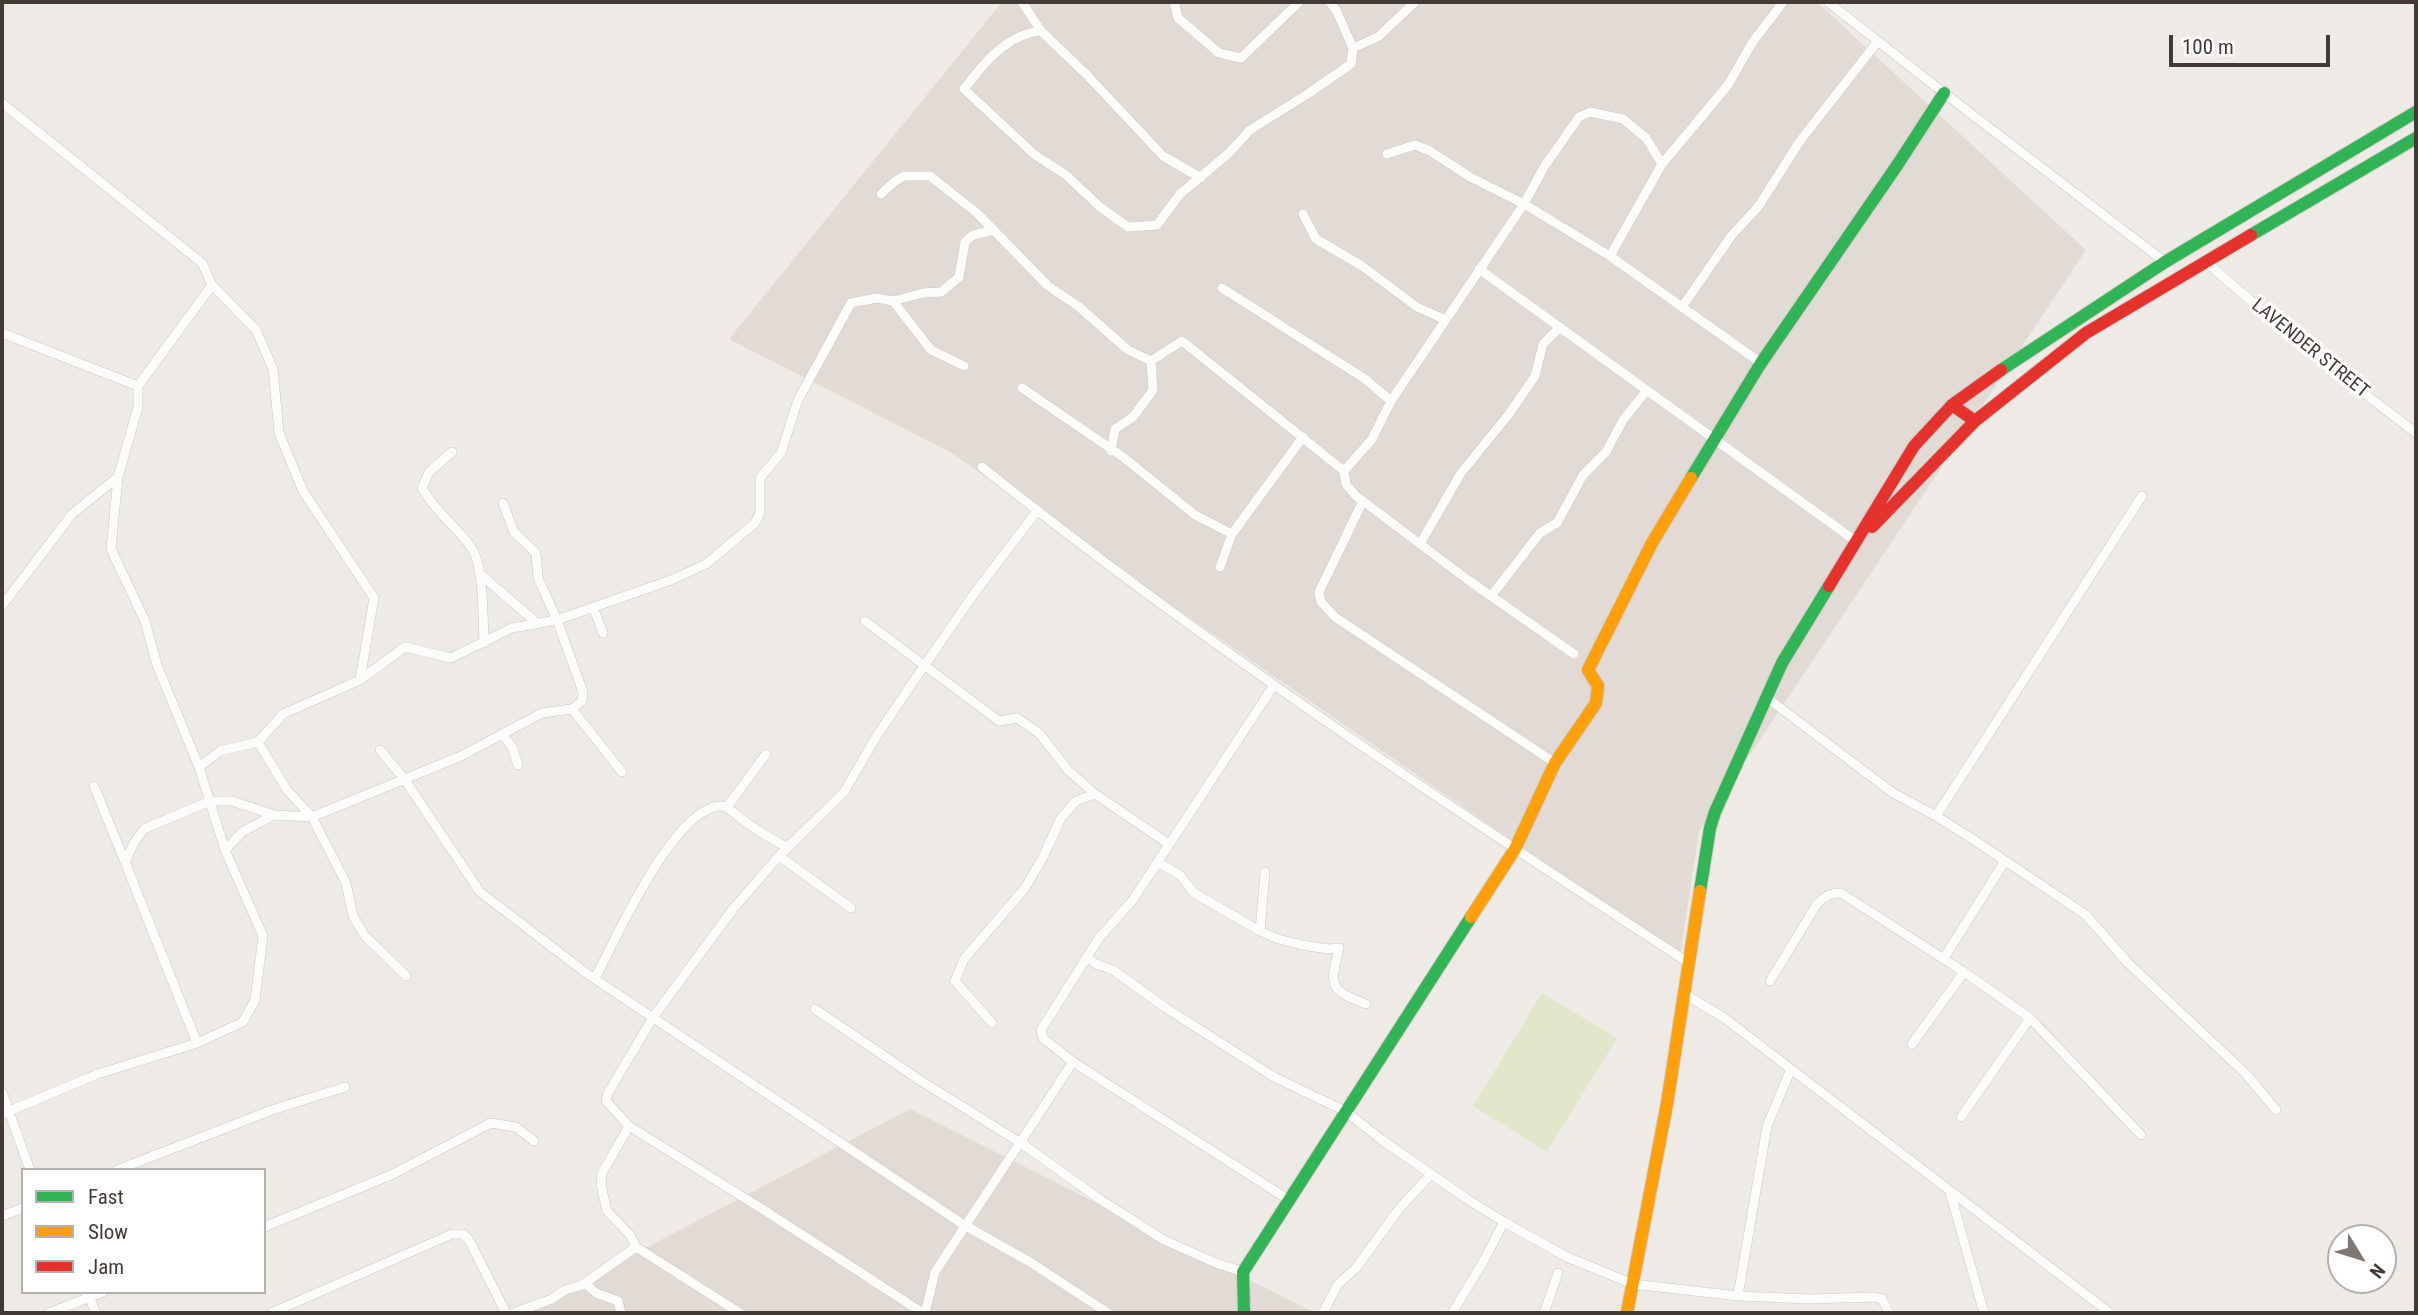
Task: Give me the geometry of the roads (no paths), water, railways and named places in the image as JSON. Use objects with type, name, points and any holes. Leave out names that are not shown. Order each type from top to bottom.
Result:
[{"type":"street","points":[[1022,2],[1041,31],[1087,75],[1163,156],[1202,177]]},
{"type":"street","points":[[1174,2],[1178,18],[1219,53],[1241,58],[1299,2]]},
{"type":"street","points":[[1041,31],[1029,32],[1003,47],[983,64],[964,89],[1035,155],[1066,175],[1088,198],[1128,227],[1157,225],[1180,194],[1202,177],[1250,130],[1351,64],[1353,48],[1330,2]]},
{"type":"street","points":[[1353,48],[1378,37],[1415,2]]},
{"type":"street","points":[[1610,256],[1662,164],[1728,85],[1752,43],[1783,2]]},
{"type":"street","points":[[1828,2],[2165,262]]},
{"type":"street","points":[[1682,307],[1726,243],[1781,174],[1800,141],[1878,41]]},
{"type":"street","points":[[1244,1313],[1243,1272],[1515,849],[1555,763],[1595,704],[1598,686],[1588,670],[1662,525],[1761,363],[1944,93]]},
{"type":"street","points":[[2,103],[202,262],[212,285],[256,330],[273,369],[279,433],[303,491],[374,598],[359,680]]},
{"type":"street","points":[[1344,471],[1373,439],[1391,401],[1524,204],[1544,167],[1579,117],[1590,112],[1623,119],[1646,138],[1662,164]]},
{"type":"street","points":[[1628,1313],[1667,1104],[1710,828],[1782,663],[1914,446],[1952,405],[1981,383],[2165,262],[2416,112]]},
{"type":"street","points":[[1857,542],[1975,421],[2086,333],[2416,138]]},
{"type":"street","points":[[1387,154],[1415,145],[1430,151],[1470,177],[1524,204],[1610,256],[1761,363]]},
{"type":"street","points":[[881,194],[904,176],[930,176],[977,213],[1048,286],[1078,306],[1128,350],[1151,361]]},
{"type":"street","points":[[1303,214],[1316,239],[1362,266],[1417,307],[1446,320]]},
{"type":"street","points":[[199,767],[220,751],[258,742],[283,713],[359,680],[405,647],[450,658],[512,628],[557,620],[671,580],[706,564],[755,523],[760,513],[760,478],[781,453],[797,400],[851,303],[877,298],[893,300],[941,292],[959,277],[965,242],[973,235],[994,230]]},
{"type":"street","name":"LAVENDER STREET","points":[[2206,262],[2311,353],[2416,433]]},
{"type":"street","points":[[1479,269],[1857,542]]},
{"type":"street","points":[[6,1113],[99,1074],[197,1043],[243,1022],[255,1000],[263,936],[225,850],[199,767],[158,665],[145,621],[111,549],[118,477],[138,407],[138,386],[212,285]]},
{"type":"street","points":[[1222,288],[1365,379],[1391,401]]},
{"type":"street","points":[[893,300],[932,350],[964,366]]},
{"type":"street","points":[[1420,544],[1461,473],[1509,414],[1535,376],[1543,344],[1560,327]]},
{"type":"street","points":[[2,334],[138,386]]},
{"type":"street","points":[[1151,361],[1182,341],[1344,471],[1346,484],[1363,501],[1574,654]]},
{"type":"street","points":[[1111,451],[1115,429],[1133,417],[1153,390],[1151,361]]},
{"type":"street","points":[[1022,388],[1195,515],[1233,534]]},
{"type":"street","points":[[1491,596],[1540,533],[1557,523],[1583,475],[1606,453],[1623,420],[1647,390]]},
{"type":"street","points":[[1952,405],[1975,421]]},
{"type":"street","points":[[1220,567],[1233,534],[1303,437]]},
{"type":"street","points":[[452,452],[429,471],[422,488],[433,507],[473,549],[480,574],[484,643]]},
{"type":"street","points":[[982,467],[1037,511],[1274,685],[1515,849],[1689,963]]},
{"type":"street","points":[[2,606],[72,514],[118,477]]},
{"type":"street","points":[[1936,816],[2142,496]]},
{"type":"street","points":[[1363,501],[1319,592],[1321,602],[1335,617],[1555,763]]},
{"type":"street","points":[[125,862],[144,829],[210,801],[232,801],[274,815],[312,817],[461,756],[542,713],[572,709],[582,701],[583,692],[557,620],[538,578],[536,553],[514,531],[503,503]]},
{"type":"street","points":[[1037,511],[976,591],[924,666],[876,737],[844,792],[779,856],[733,909],[654,1016],[608,1093],[606,1101],[612,1111],[629,1126],[924,1313],[935,1272],[1073,1062]]},
{"type":"street","points":[[480,574],[537,623]]},
{"type":"street","points":[[593,607],[603,633]]},
{"type":"street","points":[[865,621],[999,721],[1017,718],[1039,733],[1068,770],[1095,794],[1169,844]]},
{"type":"street","points":[[1274,685],[1132,901],[1099,938],[1041,1030],[1043,1038],[1073,1062],[1289,1200]]},
{"type":"street","points":[[1766,697],[1893,793],[1936,816],[2086,915],[2128,963],[2246,1074],[2276,1110]]},
{"type":"street","points":[[572,709],[622,772]]},
{"type":"street","points":[[502,734],[512,747],[518,765]]},
{"type":"street","points":[[258,742],[287,790],[312,817],[346,883],[353,915],[365,936],[406,976]]},
{"type":"street","points":[[380,750],[405,780],[480,892],[595,978],[964,1225],[1030,1262],[1108,1313]]},
{"type":"street","points":[[727,807],[766,754]]},
{"type":"street","points":[[94,786],[197,1043]]},
{"type":"street","points":[[992,1023],[955,981],[964,959],[1025,888],[1061,818],[1076,801],[1095,794]]},
{"type":"street","points":[[595,978],[654,866],[702,812],[720,805],[727,807],[753,828],[788,848]]},
{"type":"street","points":[[225,850],[242,832],[274,815]]},
{"type":"street","points":[[779,856],[851,908]]},
{"type":"street","points":[[1944,958],[2005,861]]},
{"type":"street","points":[[1157,862],[1180,875],[1194,893],[1260,931],[1302,945],[1339,948],[1332,972],[1335,987],[1344,996],[1366,1004]]},
{"type":"street","points":[[1260,931],[1265,872]]},
{"type":"street","points":[[1770,981],[1817,904],[1832,893],[1848,897],[1944,958],[2030,1018],[2141,1135]]},
{"type":"street","points":[[1087,957],[1096,964],[1113,970],[1166,1008],[1274,1077],[1345,1111],[1431,1174],[1504,1222],[1567,1257],[1633,1284],[1738,1296],[1810,1299],[1875,1297],[1882,1299],[1889,1313]]},
{"type":"street","points":[[1912,1044],[1964,972]]},
{"type":"street","points":[[1684,994],[1723,1017],[2110,1313]]},
{"type":"street","points":[[815,1009],[1164,1240],[1243,1272]]},
{"type":"street","points":[[1961,1118],[2030,1018]]},
{"type":"street","points":[[1738,1296],[1767,1126],[1791,1069]]},
{"type":"street","points":[[122,1168],[272,1110],[345,1087]]},
{"type":"street","points":[[2,1092],[6,1113],[29,1168]]},
{"type":"street","points":[[266,1226],[391,1175],[491,1123],[516,1127],[534,1141]]},
{"type":"street","points":[[629,1126],[602,1173],[601,1185],[607,1211],[630,1235],[636,1247],[740,1313]]},
{"type":"street","points":[[1323,1313],[1338,1284],[1356,1268],[1399,1209],[1431,1174]]},
{"type":"street","points":[[1950,1192],[1984,1313]]},
{"type":"street","points":[[2,1216],[21,1209]]},
{"type":"street","points":[[1452,1313],[1482,1265],[1504,1222]]},
{"type":"street","points":[[271,1313],[452,1234],[463,1234],[468,1240],[506,1313]]},
{"type":"street","points":[[513,1313],[585,1283],[636,1247]]},
{"type":"street","points":[[1544,1313],[1558,1273]]},
{"type":"street","points":[[585,1283],[596,1293],[618,1301],[621,1313]]},
{"type":"street","points":[[49,1313],[88,1295],[96,1313]]}]
